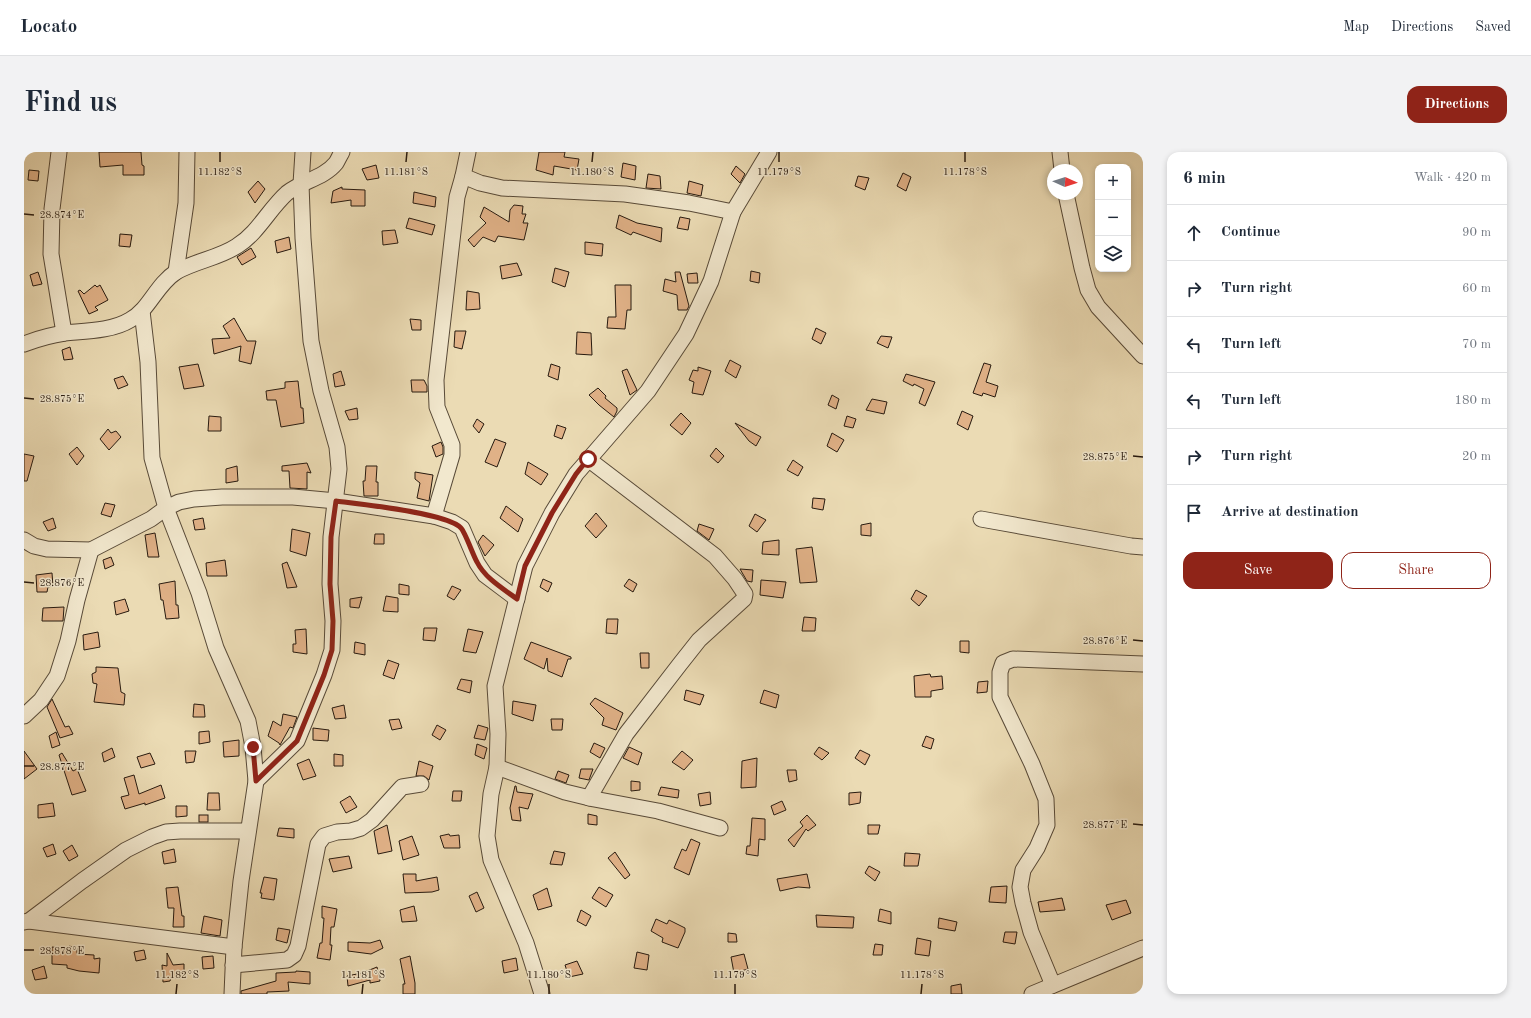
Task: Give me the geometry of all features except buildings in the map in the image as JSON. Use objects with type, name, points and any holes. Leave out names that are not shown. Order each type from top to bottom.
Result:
[{"type":"street","points":[[60,152],[52,209],[51,254],[64,334]]},
{"type":"street","points":[[176,272],[186,203],[187,152]]},
{"type":"street","points":[[256,781],[297,741],[324,675],[332,650],[333,621],[330,584],[331,537],[339,469],[337,447],[321,392],[311,341],[303,238],[301,184],[303,152]]},
{"type":"street","points":[[24,344],[39,339],[64,334],[95,331],[130,320],[142,311],[158,288],[176,272],[236,247],[248,239],[277,202],[301,184],[326,172],[336,163],[342,152]]},
{"type":"street","points":[[434,516],[452,455],[452,445],[437,407],[436,380],[457,196],[468,152]]},
{"type":"street","points":[[542,994],[526,943],[491,860],[487,836],[491,794],[497,767],[498,734],[495,686],[525,566],[548,520],[576,474],[648,391],[686,334],[711,281],[733,212],[769,152]]},
{"type":"street","points":[[1060,152],[1061,164]]},
{"type":"street","points":[[463,176],[480,183],[502,188],[625,194],[689,203],[733,212]]},
{"type":"street","points":[[1067,200],[1088,290],[1098,307],[1143,356]]},
{"type":"street","points":[[142,311],[148,362],[152,458],[166,508],[199,593],[216,648],[248,721],[253,747],[256,781],[241,881],[234,947],[232,994]]},
{"type":"street","points":[[588,459],[715,556],[735,579],[744,594],[744,599],[700,640],[630,728],[589,798]]},
{"type":"street","points":[[24,540],[34,546],[47,549],[91,550],[151,519],[166,508],[179,502],[194,499],[222,497],[293,497],[336,501],[434,516],[452,522],[462,528],[477,563],[485,575],[517,599]]},
{"type":"street","points":[[980,519],[1130,546],[1143,547]]},
{"type":"street","points":[[24,716],[41,700],[57,676],[68,641],[77,600],[91,550]]},
{"type":"street","points":[[1053,985],[1031,932],[1020,887],[1023,870],[1037,848],[1047,825],[1046,799],[1032,764],[1000,697],[1000,672],[1003,663],[1013,659],[1143,664]]},
{"type":"street","points":[[497,767],[565,792],[658,811],[720,828]]},
{"type":"street","points":[[233,965],[287,960],[294,955],[298,946],[318,844],[324,836],[361,828],[372,820],[402,787],[421,784]]},
{"type":"street","points":[[26,922],[126,850],[152,837],[166,832],[180,831],[248,831]]},
{"type":"street","points":[[26,922],[234,947]]},
{"type":"street","points":[[1032,994],[1143,948]]},
{"type":"route","points":[[253,747],[256,781],[297,741],[324,675],[332,650],[333,621],[330,584],[331,537],[336,501],[434,516],[452,522],[462,528],[477,563],[485,575],[517,599],[525,566],[552,513],[576,474],[588,459]]}]
